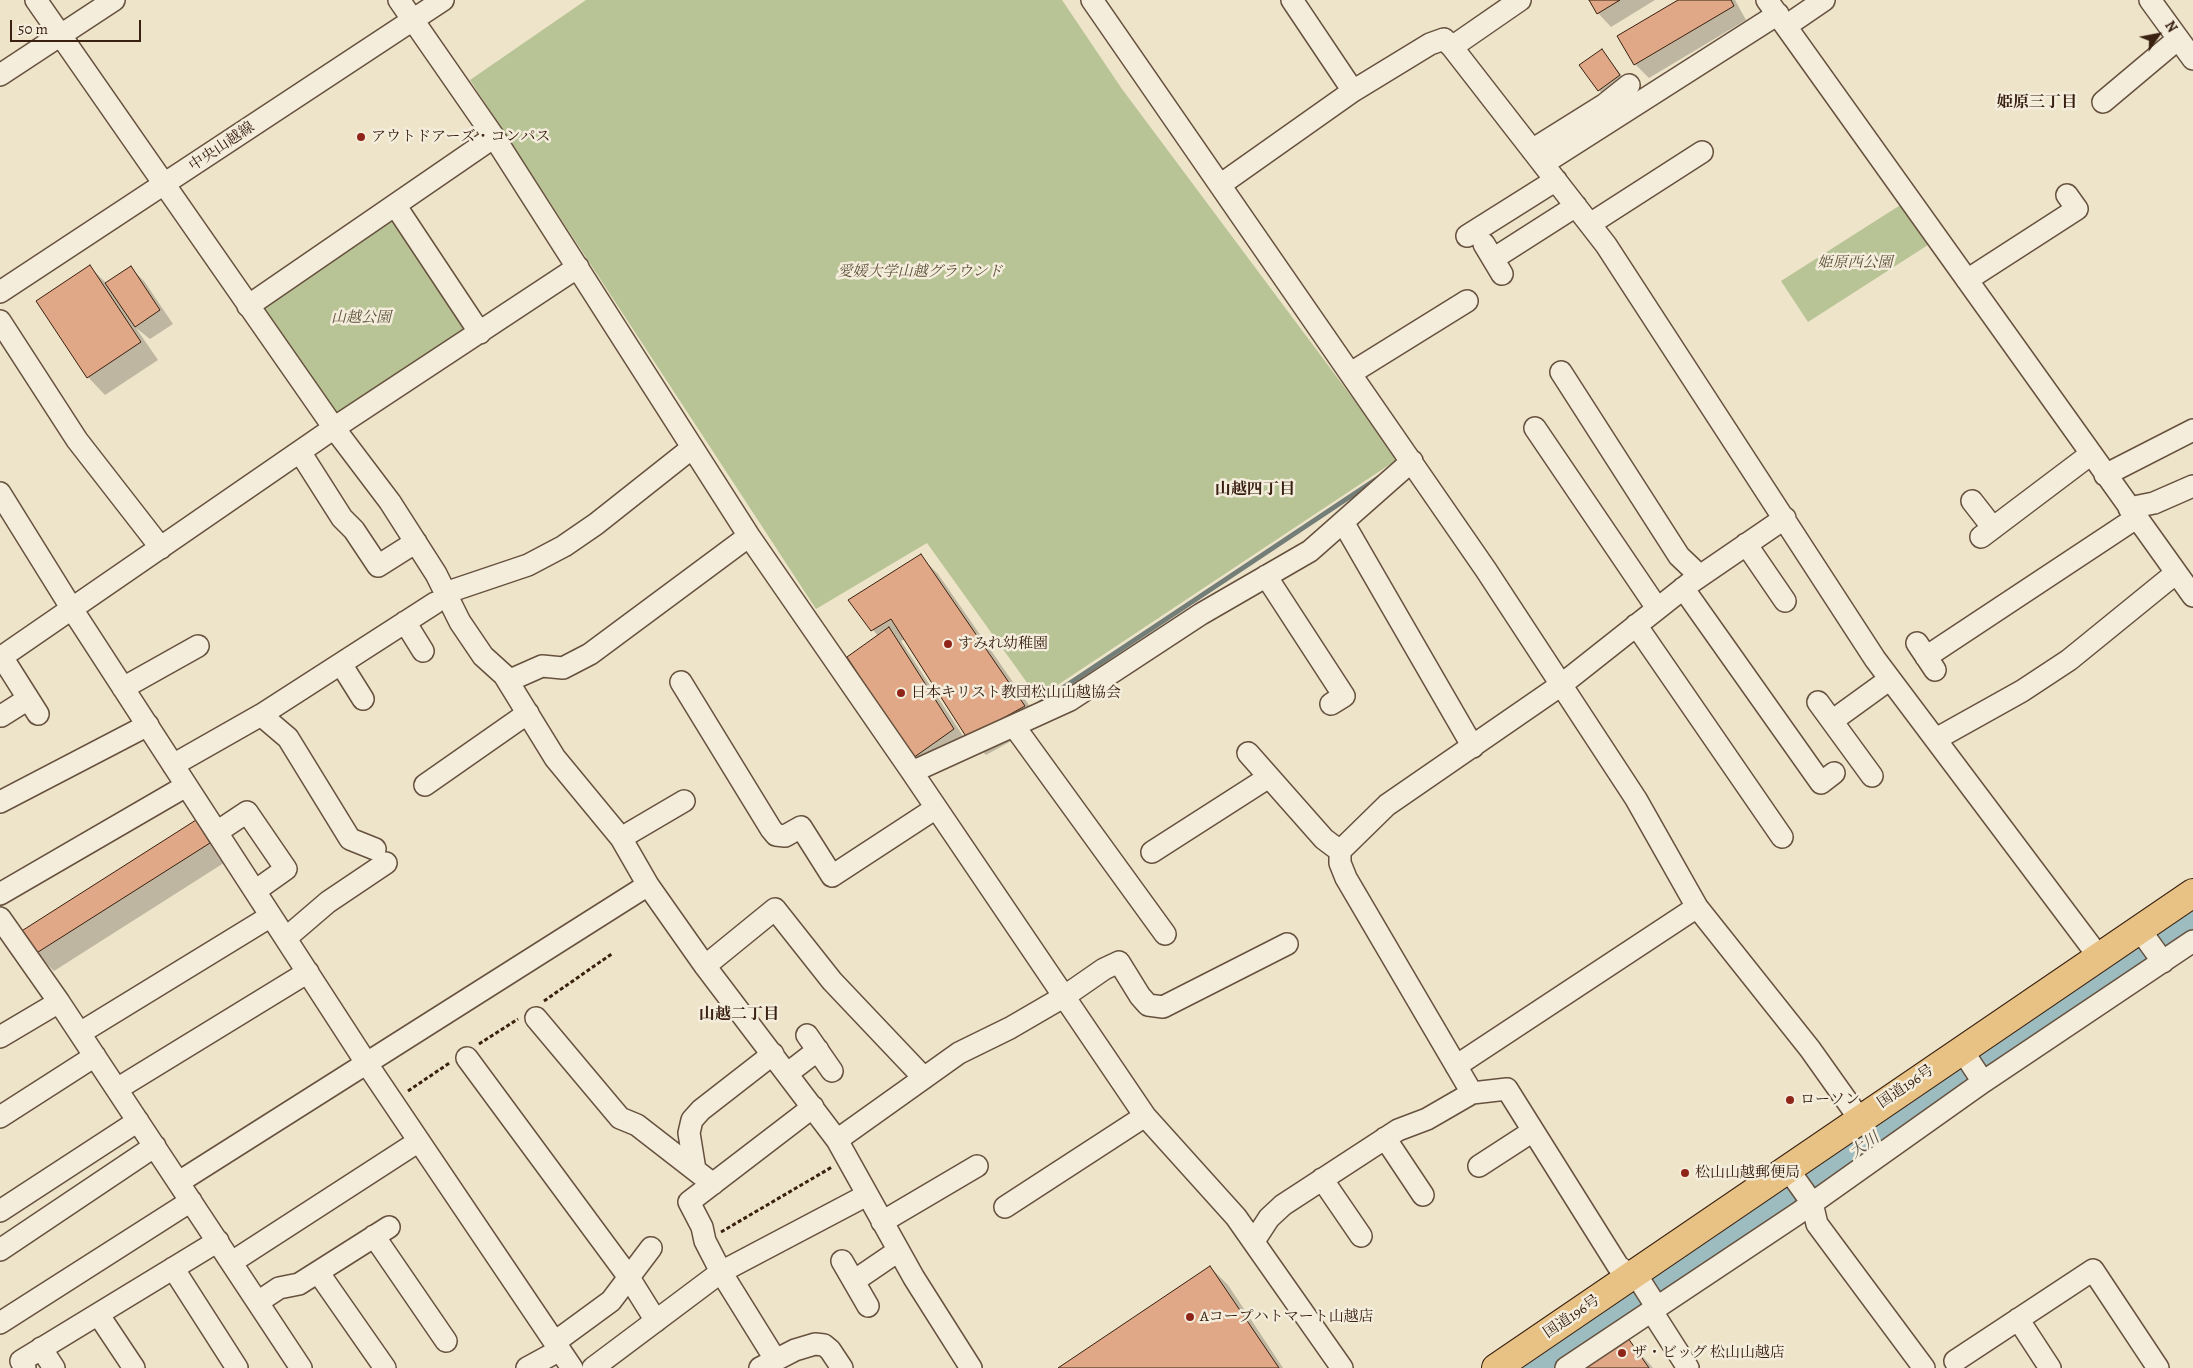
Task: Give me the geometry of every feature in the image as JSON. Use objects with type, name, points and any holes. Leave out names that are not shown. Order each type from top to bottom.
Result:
[{"type":"highway","name":"国道196号","points":[[1496,1368],[1647,1295],[1801,1188],[1859,1118],[1974,1068],[2099,957],[2153,948],[2193,893]]},
{"type":"street","points":[[36,0],[334,428],[390,502],[416,542],[440,598],[460,622],[483,656],[508,680],[555,758],[621,838],[648,886],[705,966],[788,1073],[842,1149],[898,1252],[971,1368]]},
{"type":"street","points":[[0,75],[114,0]]},
{"type":"street","points":[[399,0],[494,137],[749,536],[1065,996],[1145,1116],[1236,1217],[1342,1368]]},
{"type":"street","name":"中央山越線","points":[[0,292],[443,0]]},
{"type":"street","points":[[1092,0],[1412,461],[1636,799],[1697,907],[1810,1049],[1859,1118]]},
{"type":"street","points":[[1292,0],[1353,91]]},
{"type":"street","points":[[1544,164],[1777,13],[1824,0]]},
{"type":"street","points":[[2150,0],[2184,38],[2193,59]]},
{"type":"street","points":[[1452,47],[1514,1]]},
{"type":"street","points":[[1777,13],[2193,596]]},
{"type":"street","points":[[2103,102],[2184,38]]},
{"type":"street","points":[[1220,185],[1353,91],[1430,44],[1444,39],[1606,245],[1890,679],[2099,957]]},
{"type":"street","points":[[1576,206],[1486,253],[1544,164],[1604,105],[1629,85]]},
{"type":"street","points":[[248,306],[494,137]]},
{"type":"street","points":[[1590,224],[1702,152]]},
{"type":"street","points":[[1967,280],[2076,209],[2067,195]]},
{"type":"street","points":[[395,205],[480,332]]},
{"type":"street","points":[[0,716],[33,706],[1,658],[334,428],[578,268]]},
{"type":"street","points":[[1351,373],[1467,301]]},
{"type":"street","points":[[0,321],[78,440],[161,548]]},
{"type":"street","points":[[1561,372],[1679,556],[1691,582],[1821,783],[1834,773]]},
{"type":"street","points":[[1535,428],[1657,608]]},
{"type":"street","points":[[2105,474],[2158,440],[2193,430]]},
{"type":"street","points":[[173,765],[261,716],[440,598],[528,565],[564,546],[596,524],[692,448]]},
{"type":"street","points":[[300,452],[342,518],[354,530],[378,566],[416,542]]},
{"type":"street","points":[[1972,501],[1987,533],[2091,454]]},
{"type":"street","points":[[912,772],[1070,700],[1201,614],[1310,551],[1412,461]]},
{"type":"street","points":[[1926,657],[2133,513],[2193,486]]},
{"type":"street","points":[[0,493],[72,609],[367,1064],[572,1368]]},
{"type":"street","points":[[1472,1093],[1346,878],[1340,863],[1340,851],[1387,805],[1561,685],[1691,582],[1785,518]]},
{"type":"street","points":[[1343,522],[1473,747]]},
{"type":"street","points":[[508,680],[542,666],[563,668],[590,654],[749,536]]},
{"type":"street","points":[[1746,544],[1785,601]]},
{"type":"street","points":[[1936,739],[2022,691],[2069,660],[2176,573]]},
{"type":"street","points":[[1266,576],[1344,696],[1331,704]]},
{"type":"street","points":[[405,622],[422,651]]},
{"type":"street","points":[[1636,625],[1782,837]]},
{"type":"street","points":[[123,688],[198,646]]},
{"type":"street","points":[[341,664],[363,699]]},
{"type":"street","points":[[1832,721],[1890,679]]},
{"type":"street","points":[[681,682],[771,829],[776,835],[785,836],[801,827],[832,876],[936,808]]},
{"type":"street","points":[[1818,702],[1872,776]]},
{"type":"street","points":[[425,785],[528,713]]},
{"type":"street","points":[[261,716],[288,738],[339,834],[380,856],[286,938]]},
{"type":"street","points":[[0,802],[148,726]]},
{"type":"street","points":[[1014,726],[1164,934]]},
{"type":"street","points":[[1248,753],[1324,839],[1340,851]]},
{"type":"street","points":[[1152,851],[1269,777]]},
{"type":"street","points":[[0,894],[186,786]]},
{"type":"street","points":[[621,838],[684,801]]},
{"type":"street","points":[[217,832],[248,812],[286,869],[255,891]]},
{"type":"street","points":[[179,1182],[648,886]]},
{"type":"street","points":[[1456,1066],[1697,907]]},
{"type":"street","points":[[705,966],[775,909],[832,981],[924,1078]]},
{"type":"street","points":[[80,1033],[271,916]]},
{"type":"street","points":[[0,918],[80,1033],[301,1368]]},
{"type":"street","points":[[1566,1368],[1647,1295],[1974,1068],[2153,948],[2193,941]]},
{"type":"street","points":[[842,1149],[924,1078],[959,1053],[1010,1028],[1065,996],[1104,969],[1119,962],[1140,996],[1148,1005],[1162,1007],[1287,944]]},
{"type":"street","points":[[117,1089],[308,972]]},
{"type":"street","points":[[0,1037],[59,1002]]},
{"type":"street","points":[[533,1013],[594,1090],[620,1118],[637,1125],[712,1184]]},
{"type":"street","points":[[788,1073],[813,1042],[832,1071]]},
{"type":"street","points":[[695,1170],[689,1133],[692,1120],[701,1110],[773,1054]]},
{"type":"street","points":[[465,1055],[628,1276],[656,1321]]},
{"type":"street","points":[[0,1117],[95,1056]]},
{"type":"street","points":[[1254,1241],[1269,1218],[1283,1205],[1398,1130],[1427,1119],[1472,1093],[1507,1089],[1618,1266],[1647,1295],[1688,1368]]},
{"type":"street","points":[[813,1107],[689,1202],[702,1227],[705,1241],[767,1363],[814,1344],[824,1345],[830,1350],[842,1368]]},
{"type":"street","points":[[1005,1207],[1145,1116]]},
{"type":"street","points":[[0,1211],[138,1120]]},
{"type":"street","points":[[1479,1166],[1533,1130]]},
{"type":"street","points":[[1385,1138],[1422,1195]]},
{"type":"street","points":[[232,1262],[419,1141]]},
{"type":"street","points":[[0,1250],[155,1146]]},
{"type":"street","points":[[882,1222],[977,1166]]},
{"type":"street","points":[[1322,1179],[1361,1236]]},
{"type":"street","points":[[1801,1188],[1817,1224],[1924,1368]]},
{"type":"street","points":[[593,1368],[721,1272],[867,1195]]},
{"type":"street","points":[[0,1323],[191,1201]]},
{"type":"street","points":[[258,1302],[279,1288],[299,1284],[382,1232],[446,1341]]},
{"type":"street","points":[[24,1368],[21,1361],[218,1241]]},
{"type":"street","points":[[527,1368],[558,1346],[612,1301],[628,1276],[651,1248]]},
{"type":"street","points":[[854,1281],[898,1252]]},
{"type":"street","points":[[842,1261],[868,1306]]},
{"type":"street","points":[[173,1268],[237,1368]]},
{"type":"street","points":[[1955,1361],[2093,1270],[2158,1368]]},
{"type":"street","points":[[318,1272],[385,1368]]},
{"type":"street","points":[[98,1314],[134,1368]]},
{"type":"street","points":[[2018,1319],[2050,1368]]},
{"type":"street","points":[[41,1348],[54,1368]]},
{"type":"path","points":[[392,1101],[533,1013],[613,953]]},
{"type":"path","points":[[705,1241],[747,1218],[842,1149]]},
{"type":"green space","name":"愛媛大学山越グラウンド","points":[[586,0],[1062,0],[1122,89],[1398,459],[1038,698],[927,543],[816,609],[470,80]]},
{"type":"green space","name":"姫原西公園","points":[[1902,204],[1928,245],[1808,322],[1781,281]]},
{"type":"green space","name":"山越公園","points":[[394,213],[470,327],[333,418],[257,307]]},
{"type":"building","points":[[1589,0],[1620,0],[1597,14]]},
{"type":"building","points":[[1678,0],[1731,0],[1734,6],[1634,65],[1617,36]]},
{"type":"building","points":[[1602,49],[1620,75],[1598,91],[1579,65]]},
{"type":"building","points":[[90,265],[141,342],[87,378],[36,301]]},
{"type":"building","points":[[131,266],[160,310],[135,327],[105,283]]},
{"type":"building","name":"すみれ幼稚園","points":[[921,554],[1025,706],[967,738],[891,619],[871,631],[848,600]]},
{"type":"building","name":"日本キリスト教団松山山越協会","points":[[889,627],[954,729],[913,758],[847,657]]},
{"type":"building","points":[[196,820],[210,843],[35,954],[20,932]]},
{"type":"building","name":"Aコープハトマート山越店","points":[[1210,1266],[1279,1368],[1058,1368]]},
{"type":"building","name":"ザ・ビッグ 松山山越店","points":[[1628,1338],[1649,1368],[1585,1368]]},
{"type":"waterway","points":[[1040,703],[1378,478]]},
{"type":"waterway","name":"大川","points":[[1535,1368],[1817,1181],[1953,1083],[2193,921]]},
{"type":"place","name":"アウトドアーズ・コンパス","points":[[361,137]]},
{"type":"place","name":"すみれ幼稚園","points":[[948,644]]},
{"type":"place","name":"日本キリスト教団松山山越協会","points":[[901,693]]},
{"type":"place","name":"ローソン","points":[[1790,1100]]},
{"type":"place","name":"松山山越郵便局","points":[[1685,1173]]},
{"type":"place","name":"Aコープハトマート山越店","points":[[1190,1317]]},
{"type":"place","name":"ザ・ビッグ 松山山越店","points":[[1622,1353]]},
{"type":"district","name":"姫原三丁目","points":[[2037,103]]},
{"type":"district","name":"山越四丁目","points":[[1255,490]]},
{"type":"district","name":"山越二丁目","points":[[739,1015]]}]
